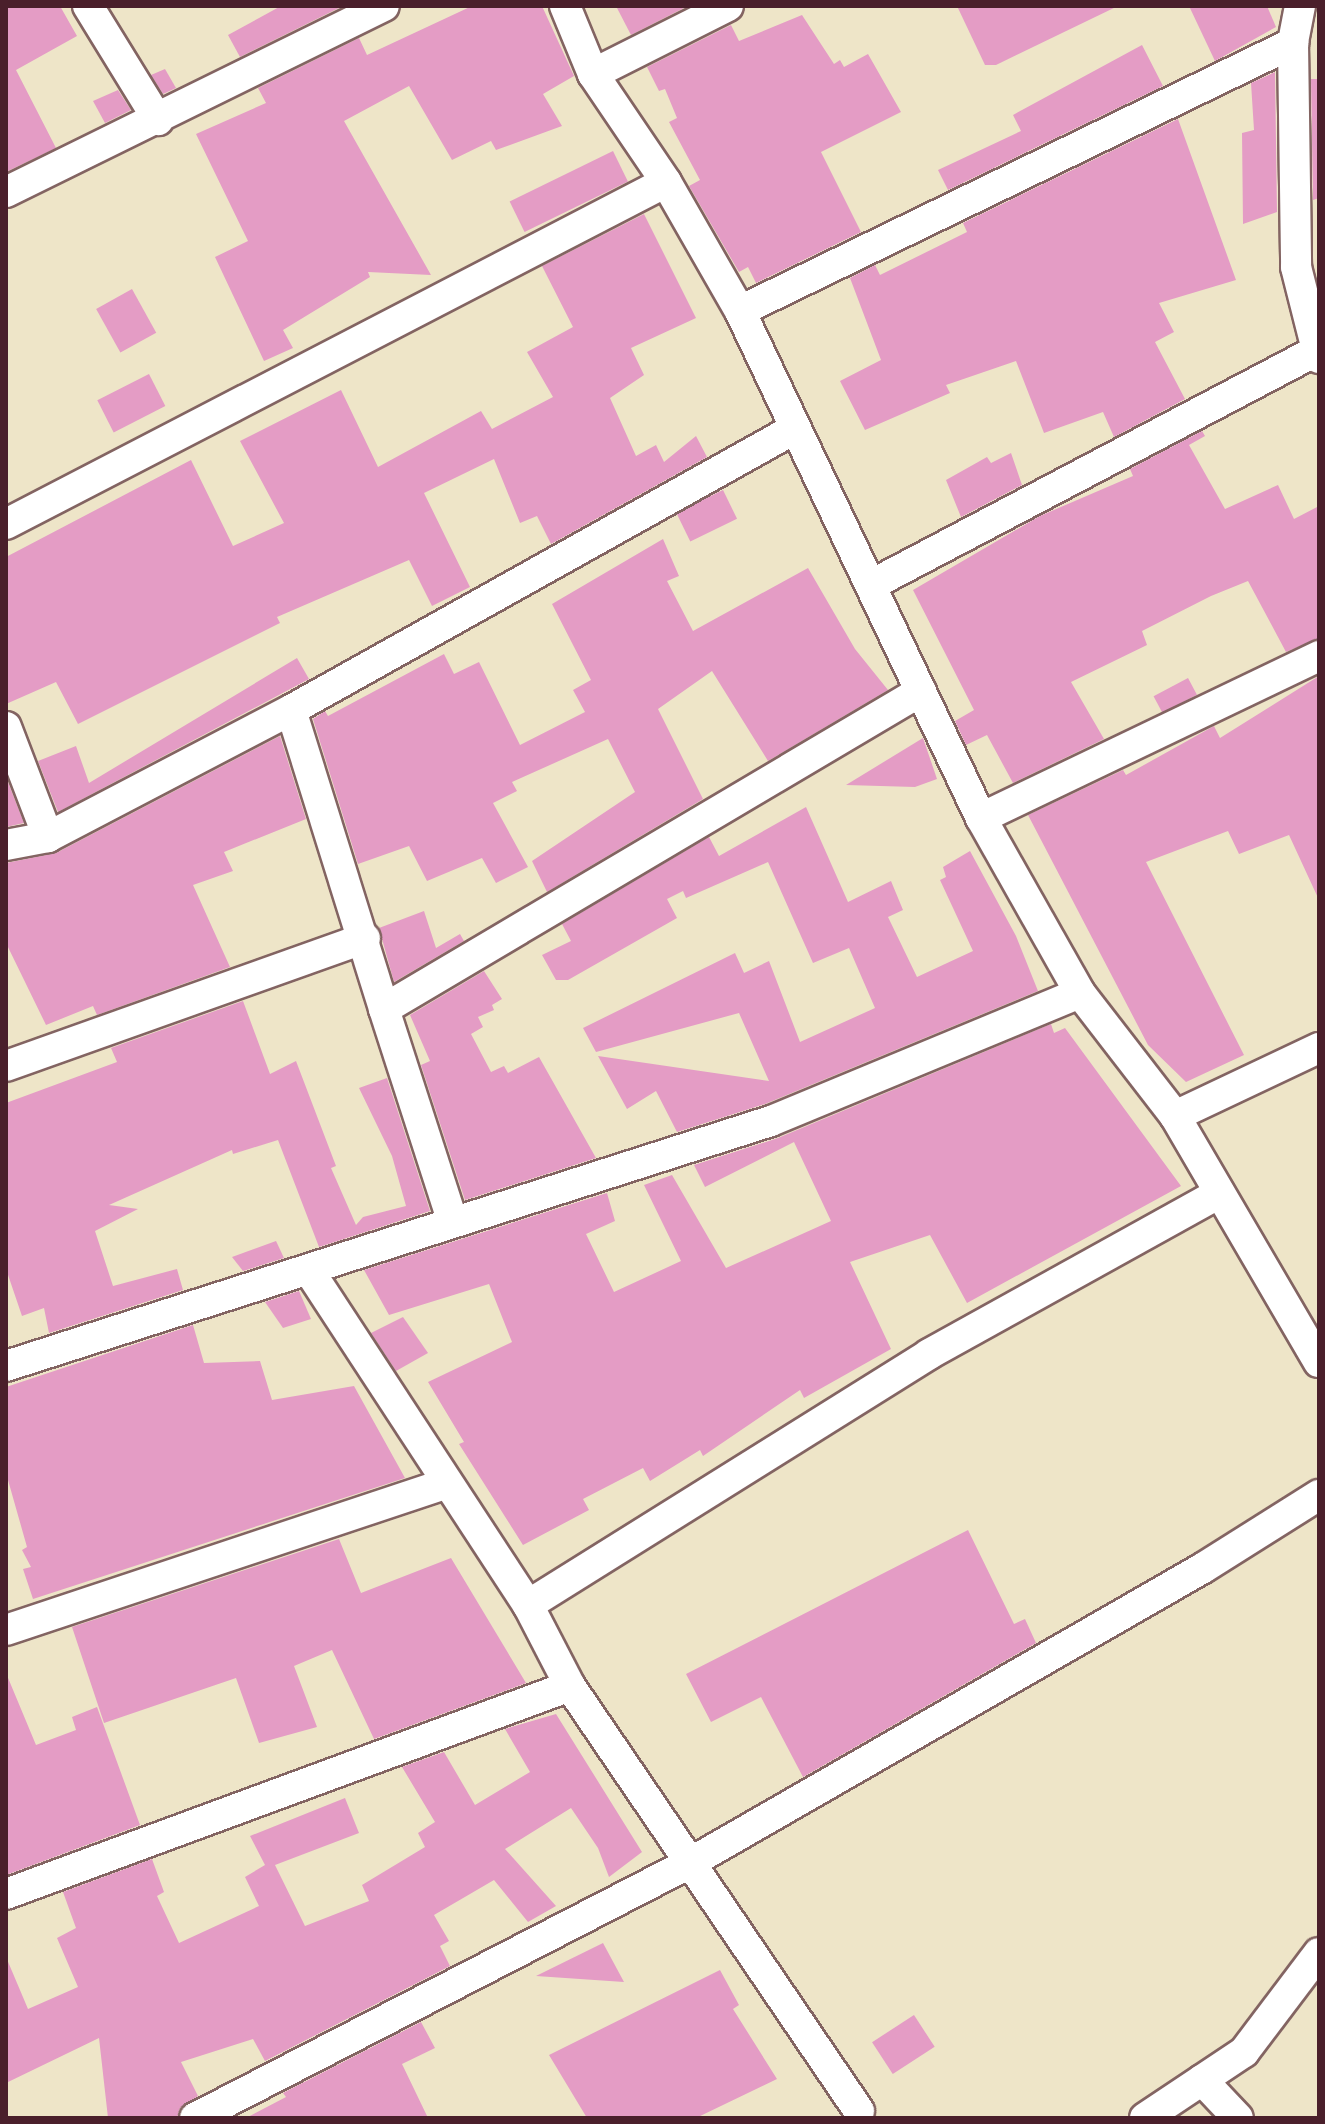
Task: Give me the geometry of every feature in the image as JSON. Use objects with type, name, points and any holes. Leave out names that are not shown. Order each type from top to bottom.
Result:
[{"type":"street","points":[[88,6],[158,120]]},
{"type":"street","points":[[6,192],[158,120],[384,6]]},
{"type":"street","points":[[565,6],[593,74],[666,182],[740,311],[981,818],[1080,993],[1175,1116],[1319,1362]]},
{"type":"street","points":[[593,74],[728,6]]},
{"type":"street","points":[[871,585],[1318,354],[1308,264],[1293,43],[1300,6]]},
{"type":"street","points":[[740,311],[1293,43]]},
{"type":"street","points":[[6,524],[666,182]]},
{"type":"street","points":[[6,845],[48,837],[291,710],[796,428]]},
{"type":"street","points":[[981,818],[1319,656]]},
{"type":"street","points":[[384,1009],[921,691]]},
{"type":"street","points":[[291,710],[452,1220]]},
{"type":"street","points":[[6,727],[48,837]]},
{"type":"street","points":[[6,1066],[365,938]]},
{"type":"street","points":[[6,1366],[310,1272],[452,1220],[771,1121],[1080,993]]},
{"type":"street","points":[[1175,1116],[1319,1048]]},
{"type":"street","points":[[528,1605],[929,1354],[1219,1193]]},
{"type":"street","points":[[310,1272],[528,1605],[570,1686],[858,2116]]},
{"type":"street","points":[[6,1630],[446,1484]]},
{"type":"street","points":[[195,2118],[688,1864],[1203,1568],[1319,1495]]},
{"type":"street","points":[[6,1894],[570,1686]]},
{"type":"street","points":[[1145,2118],[1244,2052],[1319,1953]]},
{"type":"street","points":[[1202,2080],[1238,2118]]},
{"type":"building","points":[[6,6],[60,6],[77,36],[16,70],[56,148],[6,172]]},
{"type":"building","points":[[281,6],[343,6],[240,57],[228,35]]},
{"type":"building","points":[[472,6],[542,6],[574,76],[543,94],[562,126],[496,150],[491,141],[452,160],[409,86],[344,121],[431,275],[368,272],[370,277],[283,330],[293,348],[264,361],[215,257],[248,241],[196,134],[266,103],[258,88],[359,38],[367,55]]},
{"type":"building","points":[[616,6],[688,6],[631,35]]},
{"type":"building","points":[[957,6],[1118,6],[996,65],[985,65]]},
{"type":"building","points":[[1189,6],[1267,6],[1276,27],[1215,61]]},
{"type":"building","points":[[802,15],[834,64],[840,60],[844,67],[868,54],[901,112],[821,152],[861,232],[756,283],[748,267],[739,272],[689,186],[700,180],[669,122],[677,118],[665,89],[659,91],[647,67],[731,25],[739,41]]},
{"type":"building","points":[[1142,45],[1163,86],[948,190],[938,170],[1021,131],[1013,115]]},
{"type":"building","points":[[165,69],[176,88],[163,94],[151,75]]},
{"type":"building","points":[[1275,72],[1277,212],[1243,224],[1242,133],[1254,130],[1251,83]]},
{"type":"building","points":[[1311,79],[1319,79],[1319,198],[1313,200]]},
{"type":"building","points":[[118,90],[131,110],[105,123],[93,101]]},
{"type":"building","points":[[1178,119],[1236,280],[1159,303],[1174,332],[1155,342],[1185,399],[1114,437],[1103,412],[1044,433],[1016,361],[946,385],[950,393],[865,430],[840,381],[881,360],[850,278],[875,265],[880,275],[967,232],[963,223]]},
{"type":"building","points":[[613,151],[628,182],[525,232],[510,201]]},
{"type":"building","points":[[644,214],[696,318],[631,348],[644,375],[610,398],[636,456],[656,445],[664,462],[696,436],[707,457],[551,544],[537,516],[520,523],[494,459],[424,493],[470,587],[432,606],[409,560],[277,617],[280,623],[78,724],[56,682],[6,704],[6,557],[191,460],[233,546],[284,523],[240,441],[341,390],[378,467],[481,411],[492,429],[553,397],[527,352],[573,327],[542,266]]},
{"type":"building","points":[[132,289],[156,333],[120,353],[96,309]]},
{"type":"building","points":[[149,374],[165,406],[114,432],[97,400]]},
{"type":"building","points":[[1202,431],[1205,436],[1189,445],[1225,509],[1278,485],[1294,519],[1319,506],[1319,638],[1286,652],[1248,581],[1211,596],[1142,631],[1147,645],[1071,682],[1104,739],[1013,783],[987,735],[966,745],[955,721],[974,710],[913,590],[1040,516],[1133,476],[1130,469]]},
{"type":"building","points":[[1011,453],[1022,485],[961,517],[946,480],[987,457],[991,463]]},
{"type":"building","points":[[723,490],[737,519],[690,542],[676,513]]},
{"type":"building","points":[[663,539],[679,576],[667,581],[693,631],[808,568],[855,649],[888,690],[768,761],[712,671],[658,709],[703,799],[547,892],[532,861],[635,792],[608,739],[512,782],[517,791],[493,803],[528,867],[496,883],[482,858],[427,881],[409,846],[358,864],[313,719],[325,711],[328,716],[444,654],[454,674],[479,662],[520,745],[585,712],[573,690],[591,680],[552,604]]},
{"type":"building","points":[[297,658],[309,679],[58,812],[38,761],[76,746],[89,783]]},
{"type":"building","points":[[1319,676],[1319,900],[1289,835],[1239,854],[1228,831],[1146,862],[1244,1055],[1186,1082],[1148,1045],[1028,815],[1123,770],[1126,775],[1214,726],[1220,738]]},
{"type":"building","points":[[1188,678],[1197,695],[1162,713],[1154,696]]},
{"type":"building","points":[[280,736],[306,819],[224,852],[233,871],[193,885],[230,967],[97,1015],[93,1006],[46,1025],[6,943],[6,863],[56,853]]},
{"type":"building","points":[[923,738],[937,779],[915,787],[846,785]]},
{"type":"building","points":[[6,777],[24,823],[6,827]]},
{"type":"building","points":[[806,807],[848,902],[891,881],[903,910],[888,917],[917,977],[973,951],[940,880],[946,877],[943,867],[970,851],[1016,936],[1038,991],[765,1104],[677,1132],[656,1091],[627,1109],[598,1056],[769,1081],[739,1013],[596,1052],[583,1028],[735,953],[744,973],[769,961],[800,1042],[875,1008],[849,948],[813,963],[768,862],[686,898],[683,891],[667,899],[677,918],[568,980],[556,980],[542,955],[571,941],[562,924],[709,837],[719,856]]},
{"type":"building","points":[[424,911],[436,948],[460,934],[464,941],[394,982],[379,928]]},
{"type":"building","points":[[484,971],[502,999],[492,1005],[494,1010],[478,1017],[483,1027],[471,1034],[491,1072],[504,1066],[508,1073],[539,1057],[596,1158],[465,1200],[421,1065],[430,1061],[410,1015]]},
{"type":"building","points":[[243,1001],[270,1074],[296,1061],[336,1166],[331,1168],[356,1225],[363,1217],[406,1206],[392,1156],[359,1088],[387,1078],[430,1211],[319,1247],[278,1140],[233,1154],[232,1150],[109,1205],[138,1209],[95,1231],[113,1286],[177,1269],[183,1290],[49,1333],[44,1308],[22,1316],[6,1269],[6,1103],[117,1062],[111,1048]]},
{"type":"building","points":[[1051,1024],[1054,1033],[1065,1028],[1181,1186],[967,1303],[930,1235],[850,1262],[891,1349],[804,1398],[800,1390],[703,1456],[700,1450],[650,1481],[643,1468],[583,1499],[589,1510],[523,1545],[459,1444],[464,1442],[428,1382],[512,1342],[489,1284],[389,1315],[364,1270],[607,1193],[615,1221],[586,1234],[614,1292],[681,1261],[644,1185],[672,1175],[726,1268],[831,1221],[794,1142],[705,1187],[694,1165],[778,1138]]},
{"type":"building","points":[[276,1241],[284,1258],[243,1271],[232,1257]]},
{"type":"building","points":[[299,1291],[311,1319],[283,1328],[265,1302]]},
{"type":"building","points":[[403,1317],[428,1353],[396,1371],[371,1333]]},
{"type":"building","points":[[193,1325],[204,1363],[260,1361],[272,1400],[354,1386],[405,1478],[33,1599],[23,1569],[31,1567],[22,1550],[27,1547],[6,1473],[6,1387]]},
{"type":"building","points":[[968,1530],[1014,1624],[1025,1619],[1036,1643],[803,1777],[761,1697],[711,1722],[686,1674]]},
{"type":"building","points":[[339,1539],[361,1593],[451,1558],[526,1683],[374,1739],[332,1650],[294,1666],[317,1727],[259,1743],[236,1678],[104,1723],[72,1627]]},
{"type":"building","points":[[6,1673],[36,1745],[76,1730],[72,1717],[97,1707],[140,1825],[6,1875]]},
{"type":"building","points":[[556,1714],[642,1852],[609,1877],[598,1848],[571,1808],[505,1849],[556,1906],[528,1922],[494,1880],[434,1915],[449,1941],[440,1946],[450,1966],[265,2061],[253,2039],[181,2062],[198,2096],[180,2108],[177,2118],[108,2118],[99,2038],[6,2083],[6,1957],[28,2009],[78,1987],[57,1938],[76,1928],[63,1892],[152,1859],[164,1892],[157,1896],[179,1943],[259,1906],[245,1877],[265,1865],[250,1836],[345,1798],[359,1833],[275,1865],[305,1926],[369,1901],[362,1885],[425,1847],[418,1833],[435,1822],[402,1767],[444,1752],[475,1805],[530,1772],[505,1729]]},
{"type":"building","points":[[603,1943],[624,1982],[536,1976]]},
{"type":"building","points":[[720,1970],[739,2005],[733,2009],[777,2079],[696,2118],[587,2118],[549,2055]]},
{"type":"building","points":[[914,2015],[935,2047],[893,2074],[872,2042]]},
{"type":"building","points":[[421,2022],[435,2048],[402,2064],[428,2118],[246,2118],[286,2097],[283,2093]]}]
